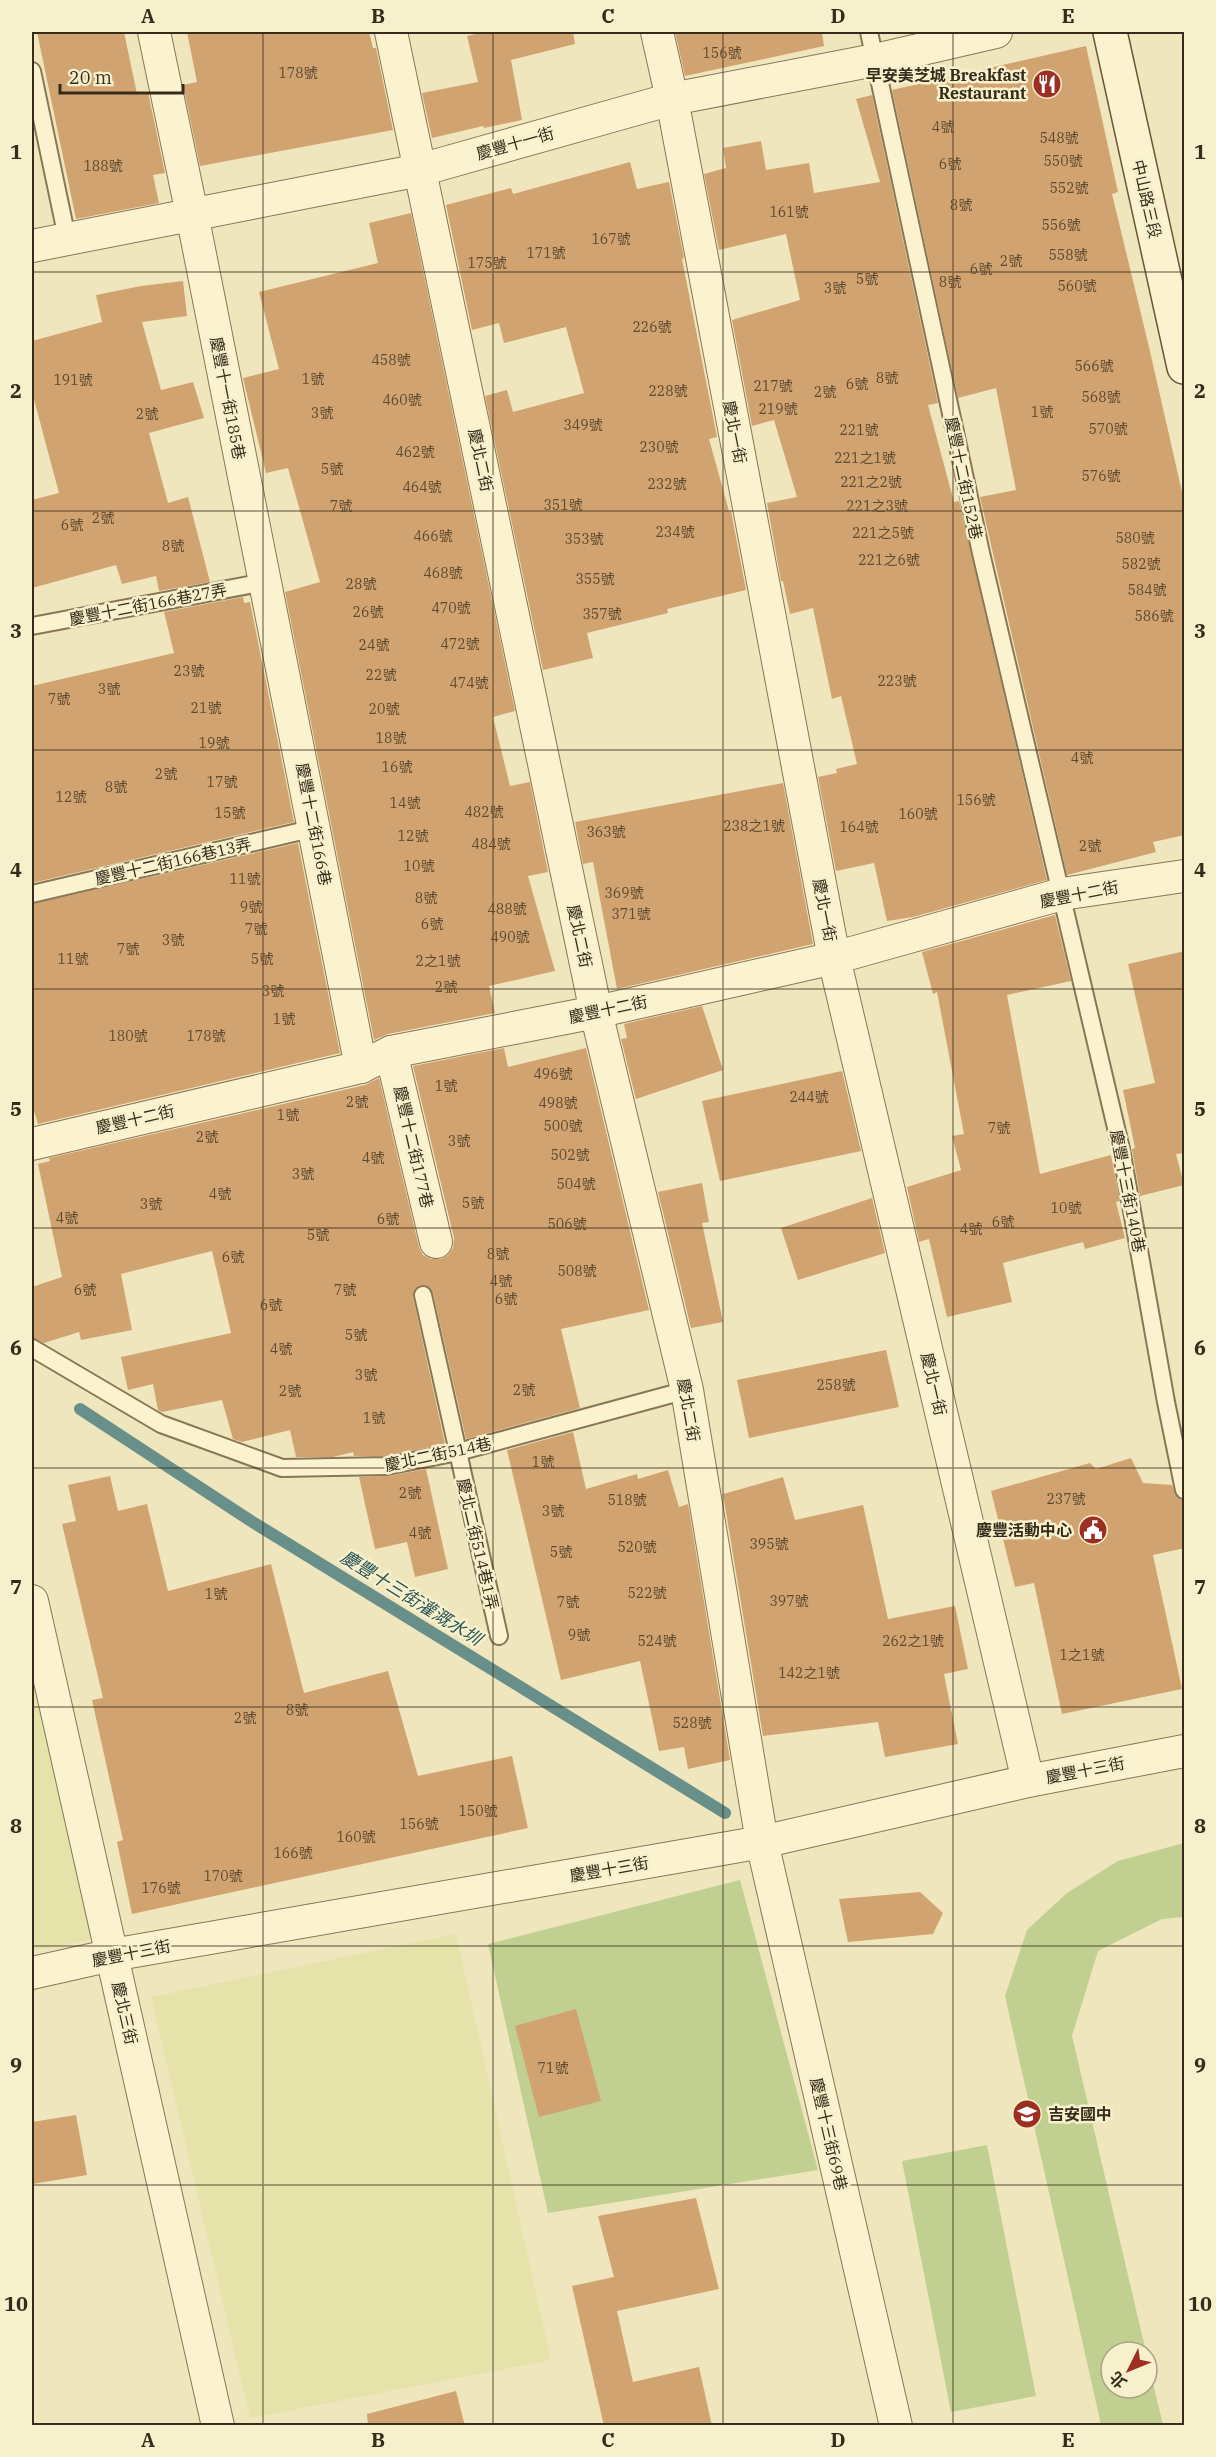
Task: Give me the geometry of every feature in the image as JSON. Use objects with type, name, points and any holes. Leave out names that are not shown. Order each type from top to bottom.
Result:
[{"type":"street","name":"慶豐十一街185巷","points":[[154,32],[265,582]]},
{"type":"street","name":"慶北二街","points":[[391,32],[596,1012],[687,1390],[762,1842]]},
{"type":"street","name":"慶北一街","points":[[657,32],[672,99],[834,958],[1028,1781]]},
{"type":"street","name":"慶豐十一街","points":[[32,246],[420,170],[672,99],[872,46],[996,32]]},
{"type":"street","name":"中山路三段","points":[[1110,32],[1185,366]]},
{"type":"street","name":"慶豐十二街166巷","points":[[265,582],[361,1067]]},
{"type":"street","name":"慶豐十二街","points":[[32,1144],[361,1067],[391,1052],[596,1012],[834,958],[1062,894],[1185,876]]},
{"type":"street","name":"慶豐十二街177巷","points":[[391,1052],[436,1242]]},
{"type":"street","name":"慶北三街","points":[[32,1601],[218,2426]]},
{"type":"street","name":"慶豐十三街","points":[[32,1973],[112,1955],[762,1842],[1028,1781],[1185,1751]]},
{"type":"street","name":"慶豐十三街69巷","points":[[762,1842],[896,2426]]},
{"type":"lane","name":"慶豐十二街152巷","points":[[872,46],[981,553],[1062,894]]},
{"type":"lane","points":[[32,71],[67,238]]},
{"type":"lane","name":"慶豐十二街166巷27弄","points":[[32,626],[265,582]]},
{"type":"lane","name":"慶豐十二街166巷13弄","points":[[32,894],[315,828]]},
{"type":"lane","name":"慶豐十三街140巷","points":[[1062,894],[1121,1149],[1166,1402],[1185,1490]]},
{"type":"lane","name":"慶北二街514巷1弄","points":[[423,1294],[499,1636]]},
{"type":"lane","name":"慶北二街514巷","points":[[32,1348],[161,1424],[282,1468],[387,1466],[458,1452],[687,1390]]},
{"type":"shaded area","points":[[32,1676],[92,1939],[32,1951]]},
{"type":"shaded area","points":[[456,1934],[551,2360],[250,2418],[151,1997]]},
{"type":"green space","points":[[1184,1843],[1184,1917],[1162,1919],[1098,1951],[1072,2036],[1143,2340],[1099,2340],[1099,2400],[1157,2400],[1163,2425],[1101,2425],[1005,1996],[1027,1930],[1067,1893],[1118,1861]]},
{"type":"green space","points":[[740,1880],[818,2170],[548,2213],[488,1944]]},
{"type":"green space","points":[[987,2145],[1036,2396],[951,2412],[902,2161]]},
{"type":"building","points":[[37,32],[124,32],[137,94],[148,92],[165,173],[153,175],[159,203],[76,219]]},
{"type":"building","points":[[187,32],[369,32],[373,48],[376,48],[393,130],[200,166],[183,85],[197,82]]},
{"type":"building","points":[[484,32],[573,32],[575,44],[511,60],[522,120],[432,138],[422,93],[478,82],[467,36]]},
{"type":"building","points":[[675,32],[822,32],[824,46],[685,76]]},
{"type":"building","points":[[1086,46],[1118,192],[1112,194],[1185,505],[1185,835],[1153,842],[1156,852],[1067,875],[980,497],[1016,490],[996,388],[958,398],[892,90]]},
{"type":"building","points":[[872,95],[938,403],[928,405],[954,502],[959,501],[1047,880],[913,917],[887,921],[874,863],[836,871],[818,777],[837,773],[836,769],[857,764],[841,696],[832,699],[813,608],[790,614],[783,581],[781,581],[767,503],[797,497],[774,420],[752,426],[732,320],[800,300],[786,234],[719,250],[704,174],[726,168],[723,148],[761,141],[766,170],[809,163],[814,193],[880,182],[856,99]]},
{"type":"building","points":[[630,162],[637,189],[669,182],[717,437],[709,439],[729,511],[731,511],[746,590],[667,609],[668,613],[587,633],[593,658],[543,670],[485,396],[507,390],[513,412],[584,393],[566,327],[504,343],[499,323],[472,330],[446,205],[511,188],[513,194]]},
{"type":"building","points":[[411,213],[515,711],[493,717],[510,786],[530,782],[548,872],[528,876],[555,971],[489,986],[495,1013],[388,1034],[374,1040],[285,592],[320,582],[288,468],[266,473],[243,378],[279,369],[259,292],[378,263],[369,223]]},
{"type":"building","points":[[183,281],[187,316],[142,322],[161,390],[193,382],[204,418],[149,433],[168,503],[188,497],[210,582],[159,591],[156,576],[122,584],[116,565],[32,588],[32,500],[59,493],[32,392],[32,341],[102,322],[96,295]]},
{"type":"building","points":[[243,597],[244,603],[250,602],[294,822],[32,883],[32,686],[174,653],[164,612]]},
{"type":"building","points":[[783,783],[813,944],[617,989],[593,862],[583,864],[575,822]]},
{"type":"building","points":[[298,843],[340,1053],[38,1124],[32,1104],[32,904]]},
{"type":"building","points":[[1055,915],[1071,981],[1007,995],[1040,1174],[1111,1155],[1120,1201],[1116,1202],[1125,1238],[1085,1249],[1083,1242],[1003,1263],[1012,1302],[947,1317],[929,1239],[919,1242],[907,1187],[961,1170],[952,1136],[964,1134],[937,992],[933,994],[922,952]]},
{"type":"building","points":[[1185,951],[1185,1153],[1176,1154],[1184,1185],[1140,1196],[1132,1149],[1135,1148],[1123,1090],[1155,1083],[1128,964]]},
{"type":"building","points":[[702,1006],[723,1070],[636,1099],[621,1039],[627,1038],[624,1024]]},
{"type":"building","points":[[504,1048],[508,1067],[586,1048],[649,1310],[561,1329],[580,1408],[466,1439],[433,1293],[430,1288],[421,1285],[416,1288],[413,1297],[445,1444],[386,1456],[354,1456],[353,1452],[333,1457],[296,1457],[290,1430],[242,1442],[233,1439],[222,1400],[162,1412],[158,1410],[153,1384],[128,1390],[121,1357],[231,1333],[212,1251],[121,1274],[132,1330],[81,1340],[79,1332],[44,1343],[32,1338],[32,1287],[62,1277],[38,1164],[50,1161],[49,1158],[365,1085],[379,1078],[419,1247],[423,1255],[431,1259],[441,1259],[448,1255],[453,1248],[454,1238],[413,1066]]},
{"type":"building","points":[[842,1071],[861,1151],[720,1181],[702,1101]]},
{"type":"building","points":[[702,1183],[709,1222],[702,1223],[723,1322],[691,1328],[658,1192]]},
{"type":"building","points":[[872,1198],[885,1253],[798,1280],[781,1228]]},
{"type":"building","points":[[886,1350],[899,1407],[749,1438],[737,1380]]},
{"type":"building","points":[[573,1432],[586,1489],[637,1474],[638,1479],[668,1470],[679,1507],[688,1504],[730,1760],[688,1769],[684,1747],[659,1751],[640,1661],[561,1680],[507,1450]]},
{"type":"building","points":[[1131,1458],[1143,1483],[1172,1485],[1176,1496],[1182,1500],[1185,1512],[1185,1548],[1153,1555],[1182,1689],[1062,1714],[1034,1583],[1015,1587],[991,1491],[1090,1463],[1096,1469]]},
{"type":"building","points":[[426,1469],[448,1569],[415,1577],[407,1542],[375,1549],[359,1477],[389,1476]]},
{"type":"building","points":[[110,1476],[118,1511],[147,1504],[168,1591],[271,1564],[304,1693],[388,1671],[418,1776],[512,1756],[528,1828],[132,1914],[117,1842],[123,1840],[92,1700],[103,1698],[62,1524],[76,1521],[68,1485]]},
{"type":"building","points":[[783,1477],[795,1520],[863,1505],[888,1619],[955,1606],[968,1669],[944,1674],[958,1744],[885,1757],[878,1722],[763,1736],[723,1494]]},
{"type":"building","points":[[920,1892],[943,1913],[933,1934],[848,1942],[839,1899]]},
{"type":"building","points":[[576,2009],[601,2101],[539,2117],[515,2026]]},
{"type":"building","points":[[76,2115],[87,2175],[32,2184],[32,2122]]},
{"type":"building","points":[[696,2198],[719,2289],[617,2311],[633,2382],[699,2367],[712,2426],[604,2426],[572,2286],[614,2277],[598,2216]]},
{"type":"building","points":[[456,2391],[465,2426],[368,2426],[367,2414]]},
{"type":"waterway","name":"慶豐十三街灌溉水圳","points":[[80,1409],[251,1521],[725,1813]]},
{"type":"place","name":"早安美芝城 Breakfast Restaurant","points":[[1047,84]]},
{"type":"place","name":"慶豐活動中心","points":[[1093,1530]]},
{"type":"place","name":"吉安國中","points":[[1027,2114]]}]
